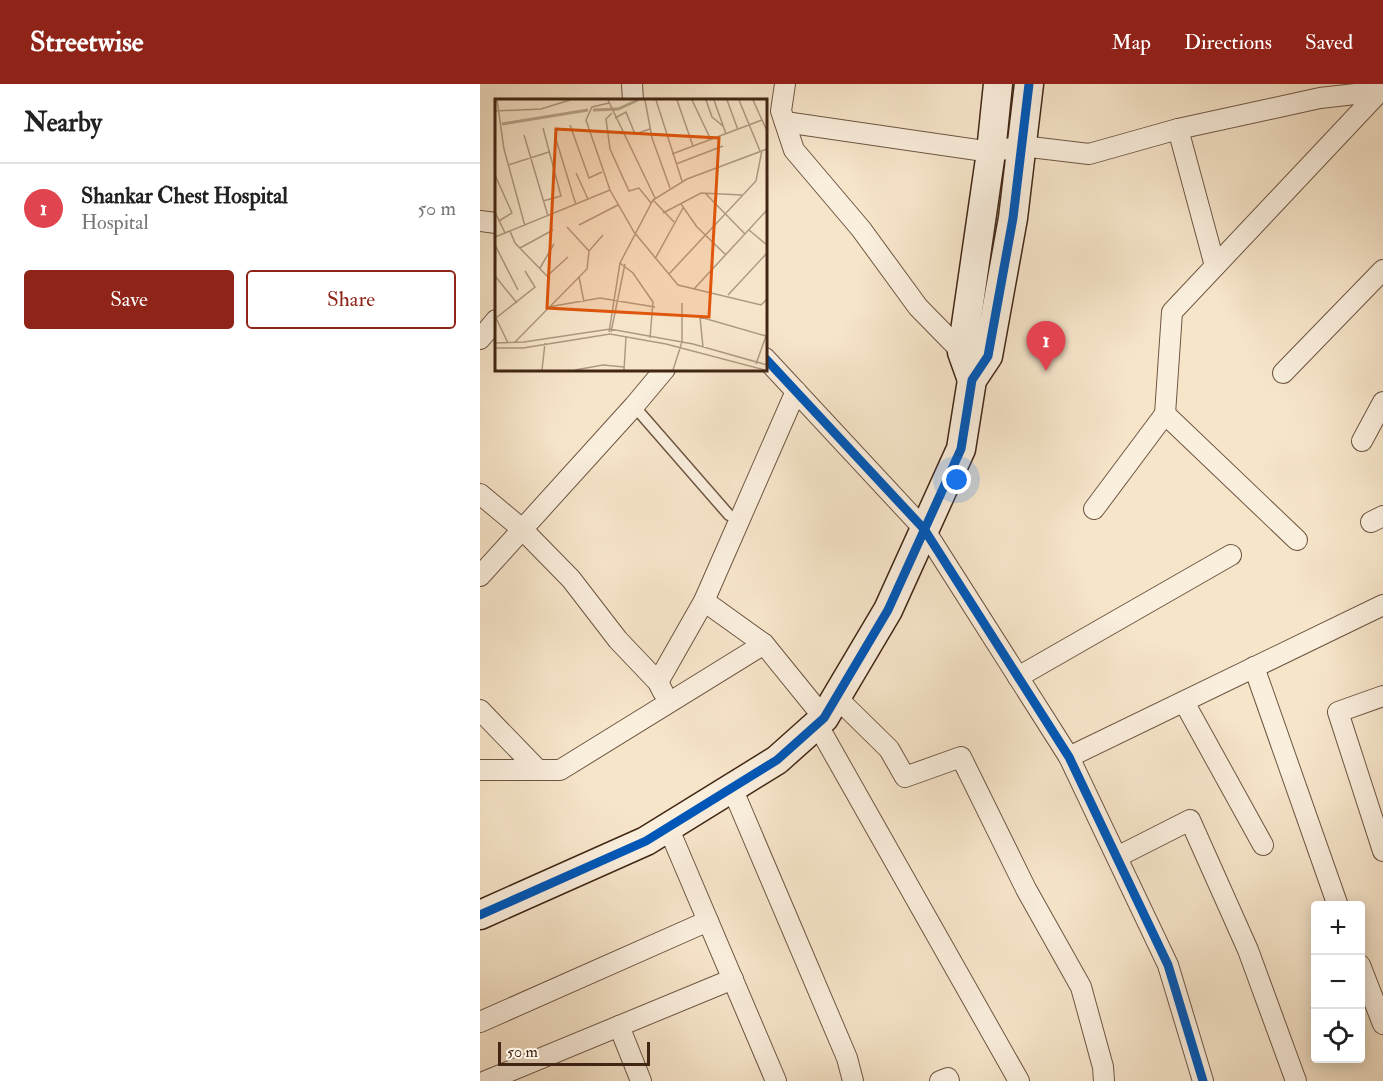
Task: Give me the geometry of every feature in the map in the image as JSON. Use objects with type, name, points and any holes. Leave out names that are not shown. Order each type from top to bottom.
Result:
[{"type":"street","points":[[632,84],[633,99]]},
{"type":"street","points":[[784,84],[781,111],[794,150],[861,229],[918,307],[975,354]]},
{"type":"street","points":[[480,915],[646,841],[777,760],[826,713],[888,610],[962,449],[975,354],[990,152],[998,84]]},
{"type":"street","points":[[975,354],[1013,218],[1029,84]]},
{"type":"street","points":[[785,122],[990,152],[1022,146],[1089,154],[1178,129],[1320,98],[1382,89]]},
{"type":"street","points":[[1094,509],[1165,414],[1172,312],[1382,89]]},
{"type":"street","points":[[1178,129],[1215,266]]},
{"type":"street","points":[[480,221],[495,223]]},
{"type":"street","points":[[1283,373],[1383,270]]},
{"type":"street","points":[[480,339],[495,321]]},
{"type":"street","points":[[766,359],[924,529],[1069,758],[1168,964],[1203,1081]]},
{"type":"street","points":[[480,576],[664,370]]},
{"type":"street","points":[[658,682],[704,602],[796,391]]},
{"type":"street","points":[[1362,441],[1383,402]]},
{"type":"street","points":[[1165,414],[1297,540]]},
{"type":"street","points":[[480,494],[522,529],[571,579],[618,640],[658,682],[667,703]]},
{"type":"street","points":[[1018,677],[1231,555]]},
{"type":"street","points":[[704,602],[764,644],[826,713],[1019,1081]]},
{"type":"street","points":[[1069,758],[1383,605]]},
{"type":"street","points":[[480,770],[560,770],[764,644]]},
{"type":"street","points":[[1254,667],[1336,901]]},
{"type":"street","points":[[1383,696],[1338,712],[1383,851]]},
{"type":"street","points":[[1184,702],[1263,845]]},
{"type":"street","points":[[480,710],[538,770]]},
{"type":"street","points":[[826,713],[889,749],[905,777],[961,757],[1026,889],[1081,987],[1103,1067],[1104,1081]]},
{"type":"street","points":[[732,788],[847,1058],[853,1081]]},
{"type":"street","points":[[1117,857],[1190,820],[1248,950],[1296,1081]]},
{"type":"street","points":[[668,827],[776,1081]]},
{"type":"street","points":[[480,1022],[708,921]]},
{"type":"street","points":[[1365,978],[1383,1024]]},
{"type":"street","points":[[486,1081],[526,1074],[619,1026],[733,979]]},
{"type":"street","points":[[619,1026],[640,1081]]},
{"type":"street","points":[[940,1081],[948,1078],[949,1081]]},
{"type":"lane","points":[[634,406],[729,515]]},
{"type":"cycle path","points":[[480,915],[646,841],[777,760],[824,718],[888,610],[961,449],[972,380],[988,356],[1013,218],[1029,84]]},
{"type":"cycle path","points":[[766,359],[924,529],[1069,757],[1168,965],[1203,1081]]},
{"type":"place","name":"Shankar Chest Hospital","points":[[1046,371]]}]
